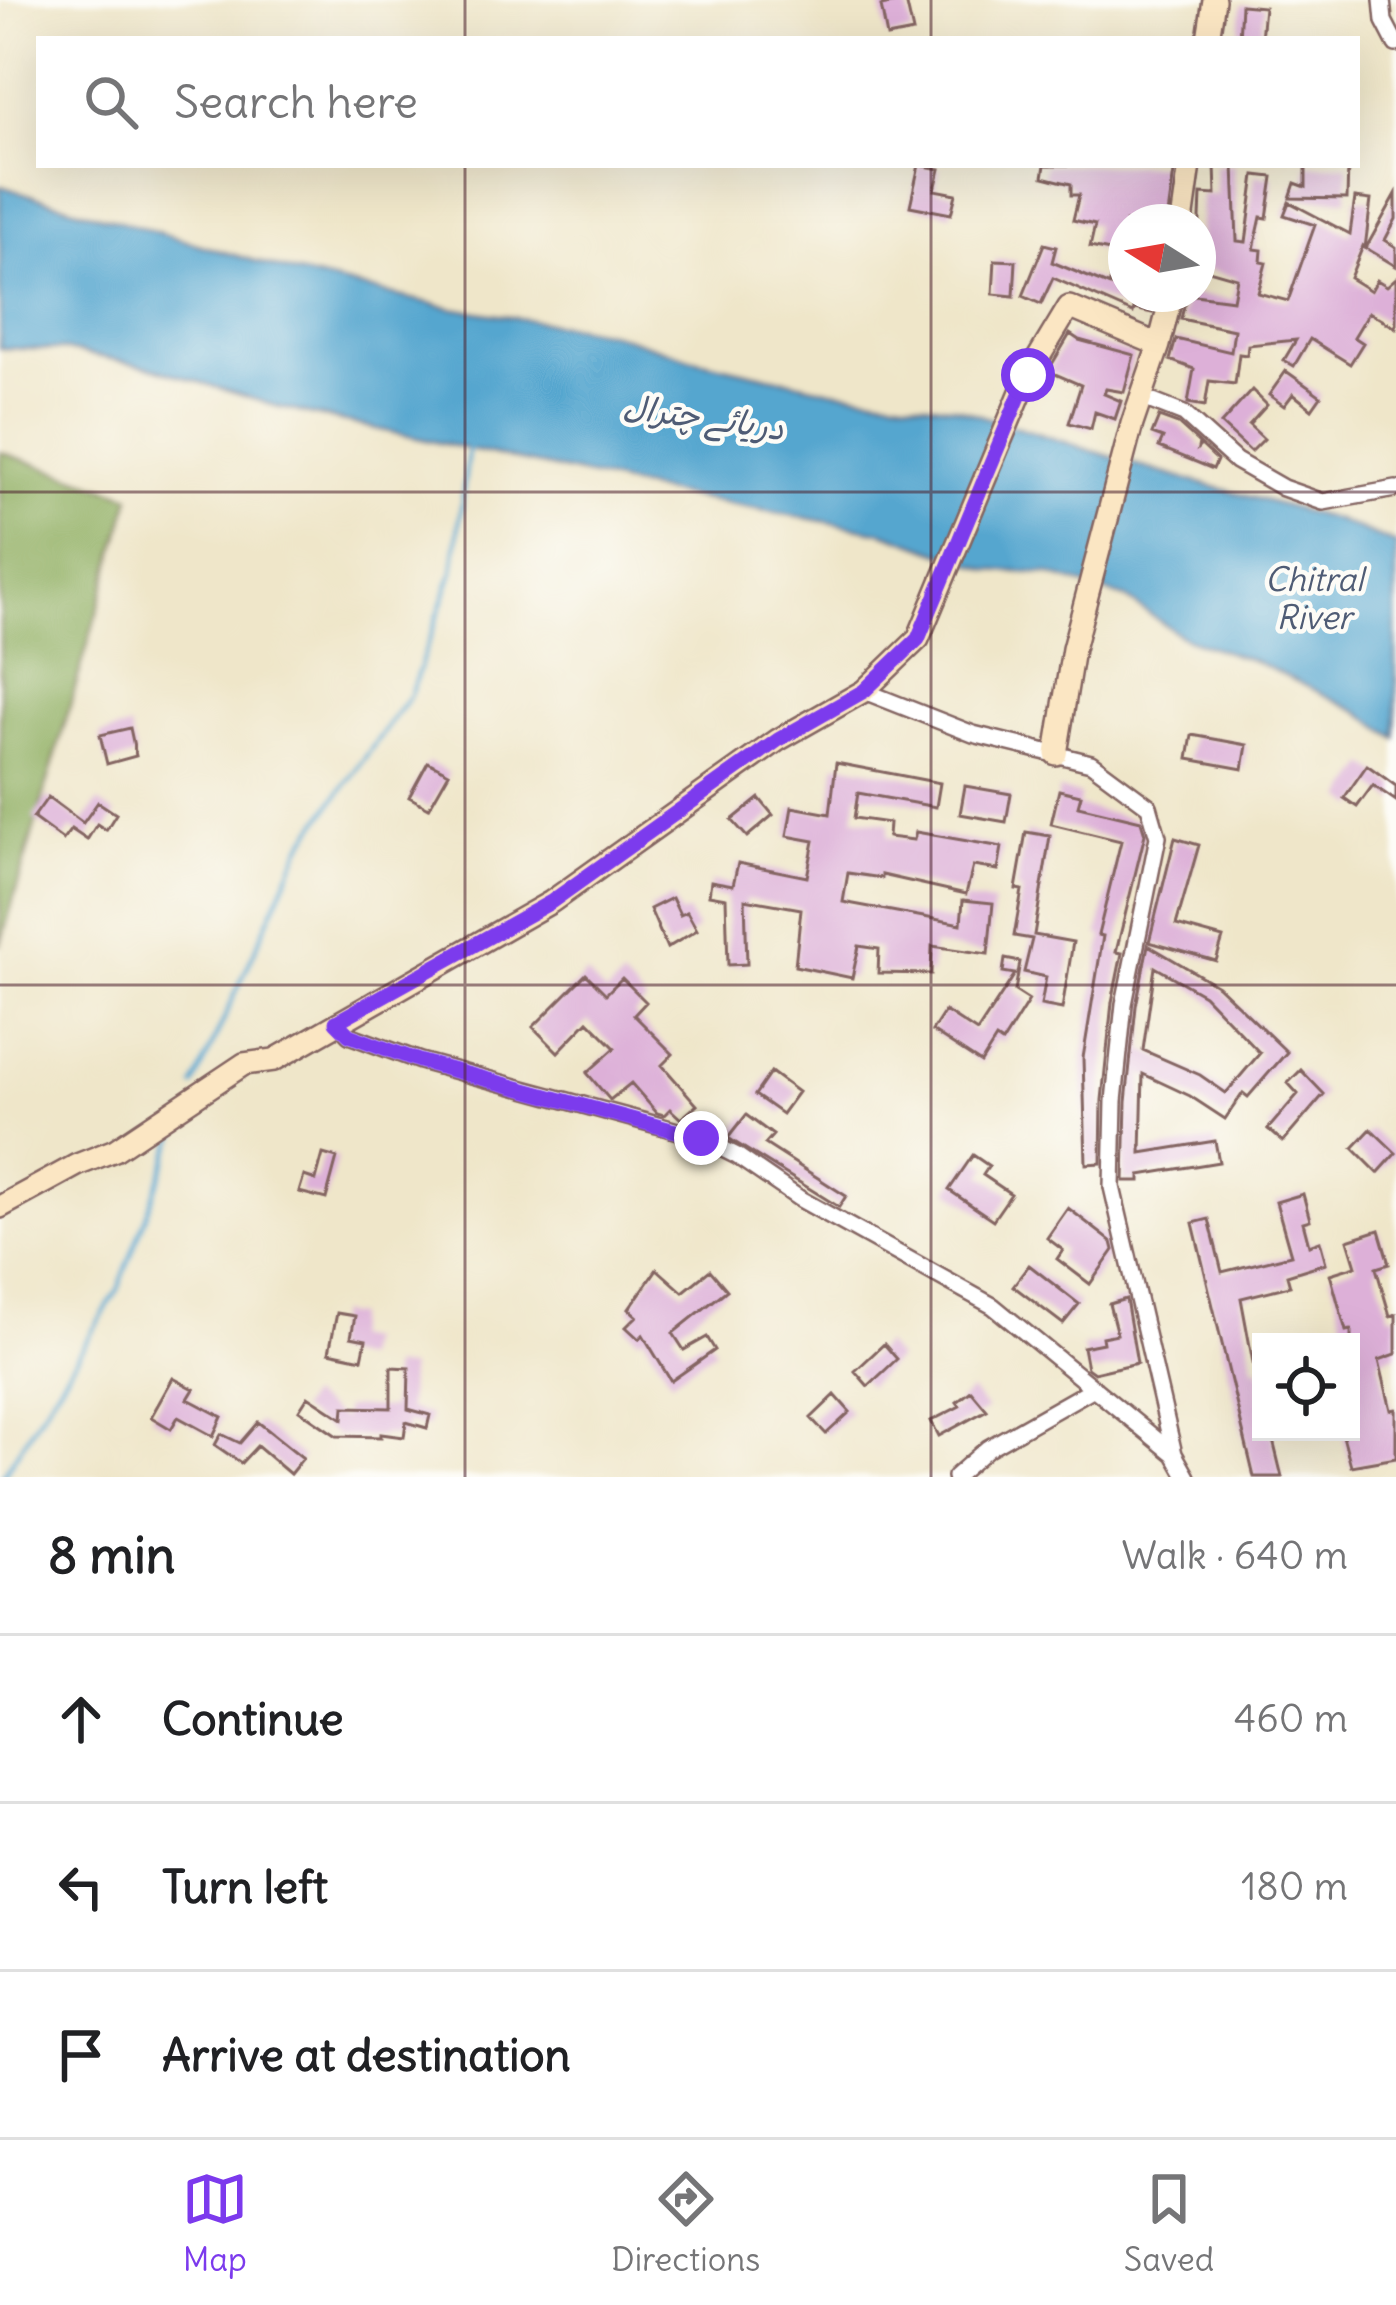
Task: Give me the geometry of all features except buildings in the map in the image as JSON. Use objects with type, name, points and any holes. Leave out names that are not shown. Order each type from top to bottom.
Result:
[{"type":"street","points":[[1208,36],[1214,0]]},
{"type":"street","points":[[1382,0],[1384,21],[1396,44]]},
{"type":"street","points":[[1185,204],[1190,168]]},
{"type":"street","points":[[0,1207],[115,1150],[244,1064],[274,1060],[551,902],[778,740],[864,691],[918,639],[1028,375],[1069,307],[1159,344]]},
{"type":"street","points":[[1056,754],[1072,649],[1167,312]]},
{"type":"street","points":[[1143,398],[1184,414],[1236,461],[1282,488],[1322,502],[1396,489]]},
{"type":"street","points":[[864,691],[973,734],[1091,763],[1149,806],[1159,837],[1124,1004],[1112,1186],[1174,1454],[1187,1477]]},
{"type":"street","points":[[336,1022],[349,1035],[419,1061],[701,1138],[737,1156],[800,1199],[993,1306],[1174,1454]]},
{"type":"street","points":[[955,1477],[988,1448],[1094,1388]]},
{"type":"green space","points":[[0,452],[131,496],[0,946]]},
{"type":"water","name":"Chitral River","points":[[0,186],[292,272],[451,308],[609,332],[693,359],[831,390],[954,407],[1159,472],[1336,520],[1396,544],[1396,738],[1358,711],[1254,661],[1184,638],[1126,598],[1048,574],[989,570],[883,532],[652,490],[282,408],[155,368],[66,350],[0,348]]},
{"type":"waterway","points":[[194,1086],[302,845],[410,695],[453,572],[469,444]]},
{"type":"waterway","points":[[2,1477],[118,1290],[184,1114]]},
{"type":"route","points":[[701,1138],[419,1061],[349,1035],[336,1022],[551,902],[778,740],[864,691],[918,639],[1028,375]]},
{"type":"water label","name":"دریائے چترال","points":[[704,417]]}]
